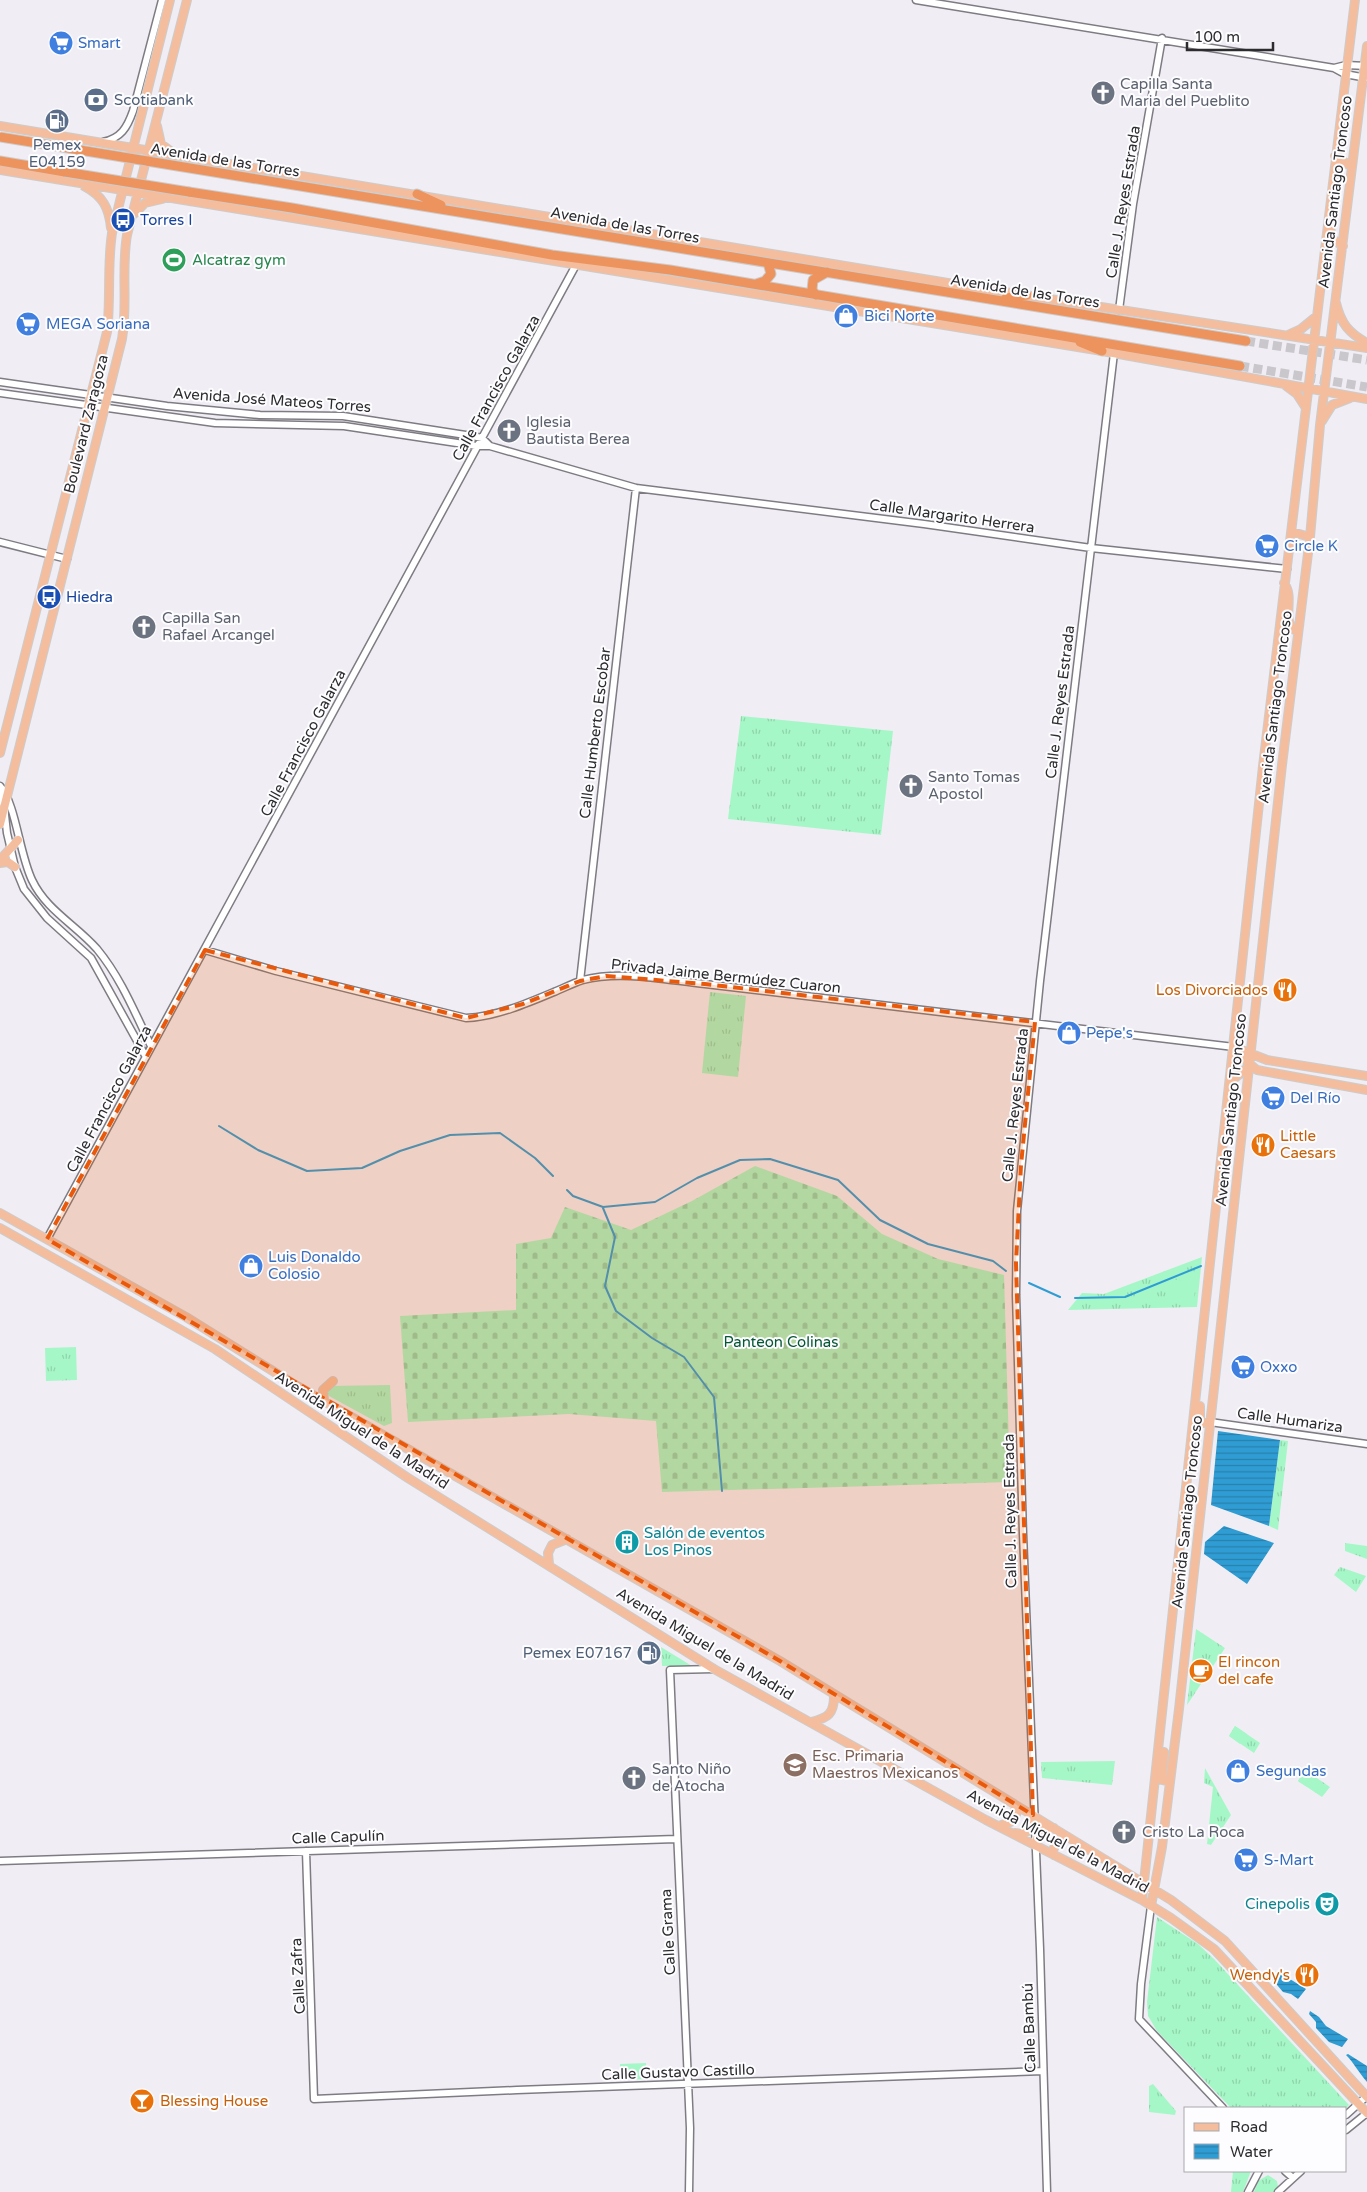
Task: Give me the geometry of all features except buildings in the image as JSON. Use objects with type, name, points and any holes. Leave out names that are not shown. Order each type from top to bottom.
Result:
[{"type":"highway","name":"Avenida de las Torres","points":[[0,137],[450,209],[1246,341]]},
{"type":"highway","points":[[0,161],[292,208],[578,262],[670,270],[1240,366]]},
{"type":"highway","points":[[417,194],[450,209]]},
{"type":"highway","points":[[754,285],[769,278],[771,274],[768,263]]},
{"type":"highway","points":[[816,295],[812,290],[813,280],[827,272]]},
{"type":"highway","points":[[996,300],[1027,295]]},
{"type":"highway","points":[[1063,335],[1102,351]]},
{"type":"main road","name":"Boulevard Zaragoza","points":[[0,753],[107,332],[112,233],[162,16],[170,0]]},
{"type":"main road","name":"Boulevard Zaragoza","points":[[0,824],[4,806],[4,795],[67,559],[124,326],[125,249],[131,218],[187,0]]},
{"type":"main road","points":[[1343,246],[1332,238],[1330,212],[1355,0]]},
{"type":"main road","name":"Avenida Santiago Troncoso","points":[[1151,1906],[1155,1890],[1170,1782],[1250,1054],[1310,536],[1329,342],[1352,167],[1364,95],[1367,46]]},
{"type":"main road","points":[[157,115],[158,138],[161,144],[169,152],[184,157]]},
{"type":"main road","name":"Avenida de las Torres","points":[[0,126],[1119,310],[1367,348]]},
{"type":"main road","points":[[1336,156],[1352,167]]},
{"type":"main road","points":[[0,170],[549,261],[578,262],[1114,353],[1367,399]]},
{"type":"main road","points":[[76,182],[92,190],[105,203],[112,233]]},
{"type":"main road","points":[[131,218],[141,206],[150,201],[178,199]]},
{"type":"main road","name":"Avenida Santiago Troncoso","points":[[1142,1900],[1162,1727],[1199,1362],[1231,1082],[1232,1048],[1284,583],[1292,532],[1330,212]]},
{"type":"main road","points":[[1335,297],[1343,325],[1350,333],[1367,343]]},
{"type":"main road","points":[[1285,336],[1301,329],[1317,316]]},
{"type":"main road","points":[[1284,384],[1297,394],[1306,408]]},
{"type":"main road","points":[[1320,425],[1328,411],[1337,401],[1355,397]]},
{"type":"main road","points":[[1292,532],[1310,536]]},
{"type":"main road","points":[[1284,583],[1290,596],[1288,624],[1291,629],[1298,632]]},
{"type":"main road","points":[[0,861],[18,840]]},
{"type":"main road","points":[[0,861],[8,862],[15,867]]},
{"type":"main road","points":[[1232,1048],[1267,1060],[1367,1076]]},
{"type":"main road","points":[[1232,1048],[1249,1066],[1260,1071],[1367,1090]]},
{"type":"main road","points":[[1231,1082],[1249,1066],[1267,1060]]},
{"type":"main road","name":"Avenida Miguel de la Madrid","points":[[0,1212],[186,1317],[324,1401],[780,1661],[834,1696],[1155,1890],[1225,1941],[1367,2096]]},
{"type":"main road","name":"Avenida Miguel de la Madrid","points":[[0,1228],[215,1349],[362,1448],[714,1669],[1054,1856],[1142,1900],[1197,1935],[1214,1949],[1367,2113]]},
{"type":"main road","points":[[1199,1362],[1201,1369],[1199,1418],[1202,1422],[1210,1422]]},
{"type":"main road","points":[[324,1401],[323,1390],[333,1381]]},
{"type":"main road","points":[[548,1564],[548,1553],[552,1545],[567,1539]]},
{"type":"main road","points":[[811,1722],[831,1714],[834,1707],[834,1696]]},
{"type":"main road","points":[[1162,1727],[1166,1736],[1161,1776],[1164,1781],[1170,1782]]},
{"type":"main road","points":[[999,1826],[1013,1821],[1017,1812],[1014,1804]]},
{"type":"main road","points":[[1010,1832],[1022,1834],[1028,1831],[1033,1815]]},
{"type":"main road","points":[[1035,1845],[1038,1833],[1046,1828],[1054,1828]]},
{"type":"main road","points":[[1054,1856],[1053,1850],[1057,1842],[1068,1837]]},
{"type":"street","points":[[100,142],[112,140],[126,129],[162,16],[162,0]]},
{"type":"street","points":[[916,0],[1162,38],[1334,68],[1345,74],[1365,78]]},
{"type":"street","name":"Calle J. Reyes Estrada","points":[[1119,310],[1133,204],[1162,38]]},
{"type":"street","points":[[1334,68],[1346,65],[1366,66]]},
{"type":"street","name":"Calle Francisco Galarza","points":[[47,1239],[578,262]]},
{"type":"street","name":"Calle J. Reyes Estrada","points":[[1035,1863],[1022,1534],[1016,1263],[1020,1165],[1035,1022],[1114,353]]},
{"type":"street","name":"Avenida José Mateos Torres","points":[[0,382],[90,396],[260,414],[339,415],[482,438]]},
{"type":"street","name":"Avenida José Mateos Torres","points":[[0,393],[215,423],[344,426],[477,446],[490,446]]},
{"type":"street","points":[[364,428],[366,419]]},
{"type":"street","points":[[482,438],[490,446]]},
{"type":"street","name":"Calle Margarito Herrera","points":[[490,446],[636,488],[924,524],[1091,548],[1286,570]]},
{"type":"street","name":"Calle Humberto Escobar","points":[[580,981],[636,488]]},
{"type":"street","points":[[0,542],[67,559]]},
{"type":"street","points":[[0,786],[27,869],[38,891],[105,960],[130,1001],[151,1046]]},
{"type":"street","points":[[4,806],[10,848],[15,867],[30,899],[91,958],[146,1058]]},
{"type":"street","name":"Privada Jaime Bermúdez Cuaron","points":[[205,950],[276,971],[466,1018],[480,1017],[523,1004],[580,981],[606,976],[696,983],[1035,1022],[1232,1048]]},
{"type":"street","name":"Calle Humariza","points":[[1210,1422],[1367,1444]]},
{"type":"street","name":"Calle Grama","points":[[689,2192],[688,2085],[670,1670],[714,1669]]},
{"type":"street","name":"Calle Capulín","points":[[0,1861],[676,1839]]},
{"type":"street","name":"Calle Zafra","points":[[306,1851],[314,2099]]},
{"type":"street","name":"Calle Bambú","points":[[1035,1863],[1047,2192]]},
{"type":"street","points":[[1151,1906],[1141,1984],[1139,2019],[1222,2107]]},
{"type":"street","name":"Calle Gustavo Castillo","points":[[314,2099],[1043,2071]]},
{"type":"street","points":[[1347,2114],[1367,2096]]},
{"type":"street","points":[[1347,2129],[1367,2113]]},
{"type":"street","points":[[1248,2192],[1258,2172]]},
{"type":"street","points":[[1286,2172],[1293,2178]]},
{"type":"street","points":[[1278,2192],[1300,2172]]},
{"type":"highlighted area","points":[[205,950],[466,1018],[523,1004],[580,981],[606,976],[705,984],[1035,1022],[1021,1165],[1016,1263],[1033,1815],[780,1661],[47,1239]]},
{"type":"green space","points":[[741,716],[893,731],[881,835],[728,819]]},
{"type":"green space","points":[[710,992],[746,996],[738,1077],[702,1073]]},
{"type":"green space","name":"Panteon Colinas","points":[[755,1166],[837,1196],[882,1234],[938,1259],[1004,1275],[1010,1482],[662,1492],[656,1421],[569,1414],[408,1422],[400,1316],[516,1310],[516,1244],[551,1238],[565,1207],[631,1230],[692,1201]]},
{"type":"green space","points":[[1202,1257],[1197,1307],[1068,1310],[1082,1293],[1104,1294]]},
{"type":"green space","points":[[1170,1279],[1196,1282],[1194,1298],[1168,1295]]},
{"type":"green space","points":[[76,1347],[77,1380],[46,1381],[45,1348]]},
{"type":"green space","points":[[390,1385],[392,1423],[384,1426],[329,1396],[326,1390],[329,1386]]},
{"type":"green space","points":[[1280,1440],[1288,1441],[1278,1530],[1269,1526]]},
{"type":"green space","points":[[1345,1543],[1367,1546],[1367,1559],[1345,1551]]},
{"type":"green space","points":[[1340,1567],[1366,1576],[1356,1592],[1334,1575]]},
{"type":"green space","points":[[1196,1629],[1225,1648],[1187,1705]]},
{"type":"green space","points":[[661,1647],[692,1666],[662,1666]]},
{"type":"green space","points":[[1202,1662],[1211,1668],[1201,1684],[1192,1677]]},
{"type":"green space","points":[[1235,1726],[1260,1743],[1254,1753],[1229,1736]]},
{"type":"green space","points":[[1235,1726],[1247,1734],[1240,1744],[1229,1736]]},
{"type":"green space","points":[[1115,1761],[1112,1785],[1042,1778],[1041,1762]]},
{"type":"green space","points":[[1110,1762],[1110,1780],[1080,1780],[1079,1763]]},
{"type":"green space","points":[[1205,1768],[1231,1815],[1211,1845],[1207,1844],[1213,1787],[1204,1783]]},
{"type":"green space","points":[[1305,1770],[1330,1787],[1322,1797],[1298,1781]]},
{"type":"green space","points":[[1305,1770],[1315,1777],[1307,1787],[1298,1781]]},
{"type":"green space","points":[[1157,1917],[1198,1944],[1214,1959],[1349,2105],[1347,2107],[1230,2107],[1157,2031],[1148,2016],[1147,2002]]},
{"type":"green space","points":[[646,2063],[647,2079],[620,2080],[620,2064]]},
{"type":"green space","points":[[1153,2084],[1176,2111],[1175,2115],[1149,2112],[1149,2086]]},
{"type":"green space","points":[[1233,2172],[1251,2172],[1243,2192],[1231,2192]]},
{"type":"green space","points":[[1268,2175],[1277,2181],[1278,2187],[1275,2192],[1254,2192],[1258,2181]]},
{"type":"water","points":[[1218,1431],[1280,1440],[1269,1526],[1211,1505]]},
{"type":"water","points":[[1224,1526],[1274,1543],[1247,1584],[1204,1554],[1205,1542]]},
{"type":"water","points":[[1277,1971],[1306,1989],[1298,1999],[1291,1994],[1283,1992],[1272,1979]]},
{"type":"water","points":[[1310,2011],[1319,2017],[1326,2026],[1348,2039],[1342,2047],[1329,2042],[1316,2028],[1316,2022],[1309,2014]]},
{"type":"water","points":[[1348,2054],[1367,2066],[1367,2082],[1346,2055]]},
{"type":"waterway","points":[[219,1126],[258,1150],[307,1171],[362,1168],[400,1151],[450,1135],[500,1133],[535,1158],[553,1176]]},
{"type":"waterway","points":[[567,1190],[573,1196],[603,1207],[655,1202],[697,1178],[740,1160],[770,1159],[838,1180],[880,1220],[928,1244],[993,1261],[1006,1271]]},
{"type":"waterway","points":[[603,1208],[615,1237],[605,1286],[616,1311],[652,1338],[684,1357],[714,1397],[722,1491]]},
{"type":"waterway","points":[[1075,1298],[1125,1297],[1201,1266]]},
{"type":"waterway","points":[[1029,1283],[1060,1297]]},
{"type":"tunnel","points":[[1246,341],[1367,360]]},
{"type":"tunnel","points":[[1240,366],[1367,387]]},
{"type":"place","name":"Smart","points":[[61,43]]},
{"type":"place","name":"Capilla Santa Maria del Pueblito","points":[[1103,93]]},
{"type":"place","name":"Scotiabank","points":[[96,100]]},
{"type":"place","name":"Pemex E04159","points":[[57,121]]},
{"type":"place","name":"Torres I","points":[[123,220]]},
{"type":"place","name":"Alcatraz gym","points":[[174,260]]},
{"type":"place","name":"Bici Norte","points":[[846,316]]},
{"type":"place","name":"MEGA Soriana","points":[[28,324]]},
{"type":"place","name":"Iglesia Bautista Berea","points":[[509,431]]},
{"type":"place","name":"Circle K","points":[[1267,546]]},
{"type":"place","name":"Hiedra","points":[[49,597]]},
{"type":"place","name":"Capilla San Rafael Arcangel","points":[[144,627]]},
{"type":"place","name":"Santo Tomas Apostol","points":[[911,786]]},
{"type":"place","name":"Los Divorciados","points":[[1285,990]]},
{"type":"place","name":"Pepe's","points":[[1069,1033]]},
{"type":"place","name":"Del Río","points":[[1273,1098]]},
{"type":"place","name":"Little Caesars","points":[[1263,1145]]},
{"type":"place","name":"Luis Donaldo Colosio","points":[[251,1266]]},
{"type":"place","name":"Oxxo","points":[[1243,1367]]},
{"type":"place","name":"Salón de eventos Los Pinos","points":[[627,1542]]},
{"type":"place","name":"Pemex E07167","points":[[649,1653]]},
{"type":"place","name":"El rincon del cafe","points":[[1201,1671]]},
{"type":"place","name":"Esc. Primaria Maestros Mexicanos","points":[[795,1765]]},
{"type":"place","name":"Segundas","points":[[1238,1771]]},
{"type":"place","name":"Santo Niño de Atocha","points":[[634,1778]]},
{"type":"place","name":"Cristo La Roca","points":[[1124,1832]]},
{"type":"place","name":"S-Mart","points":[[1246,1860]]},
{"type":"place","name":"Cinepolis","points":[[1327,1904]]},
{"type":"place","name":"Wendy's","points":[[1307,1975]]},
{"type":"place","name":"Blessing House","points":[[142,2101]]}]
